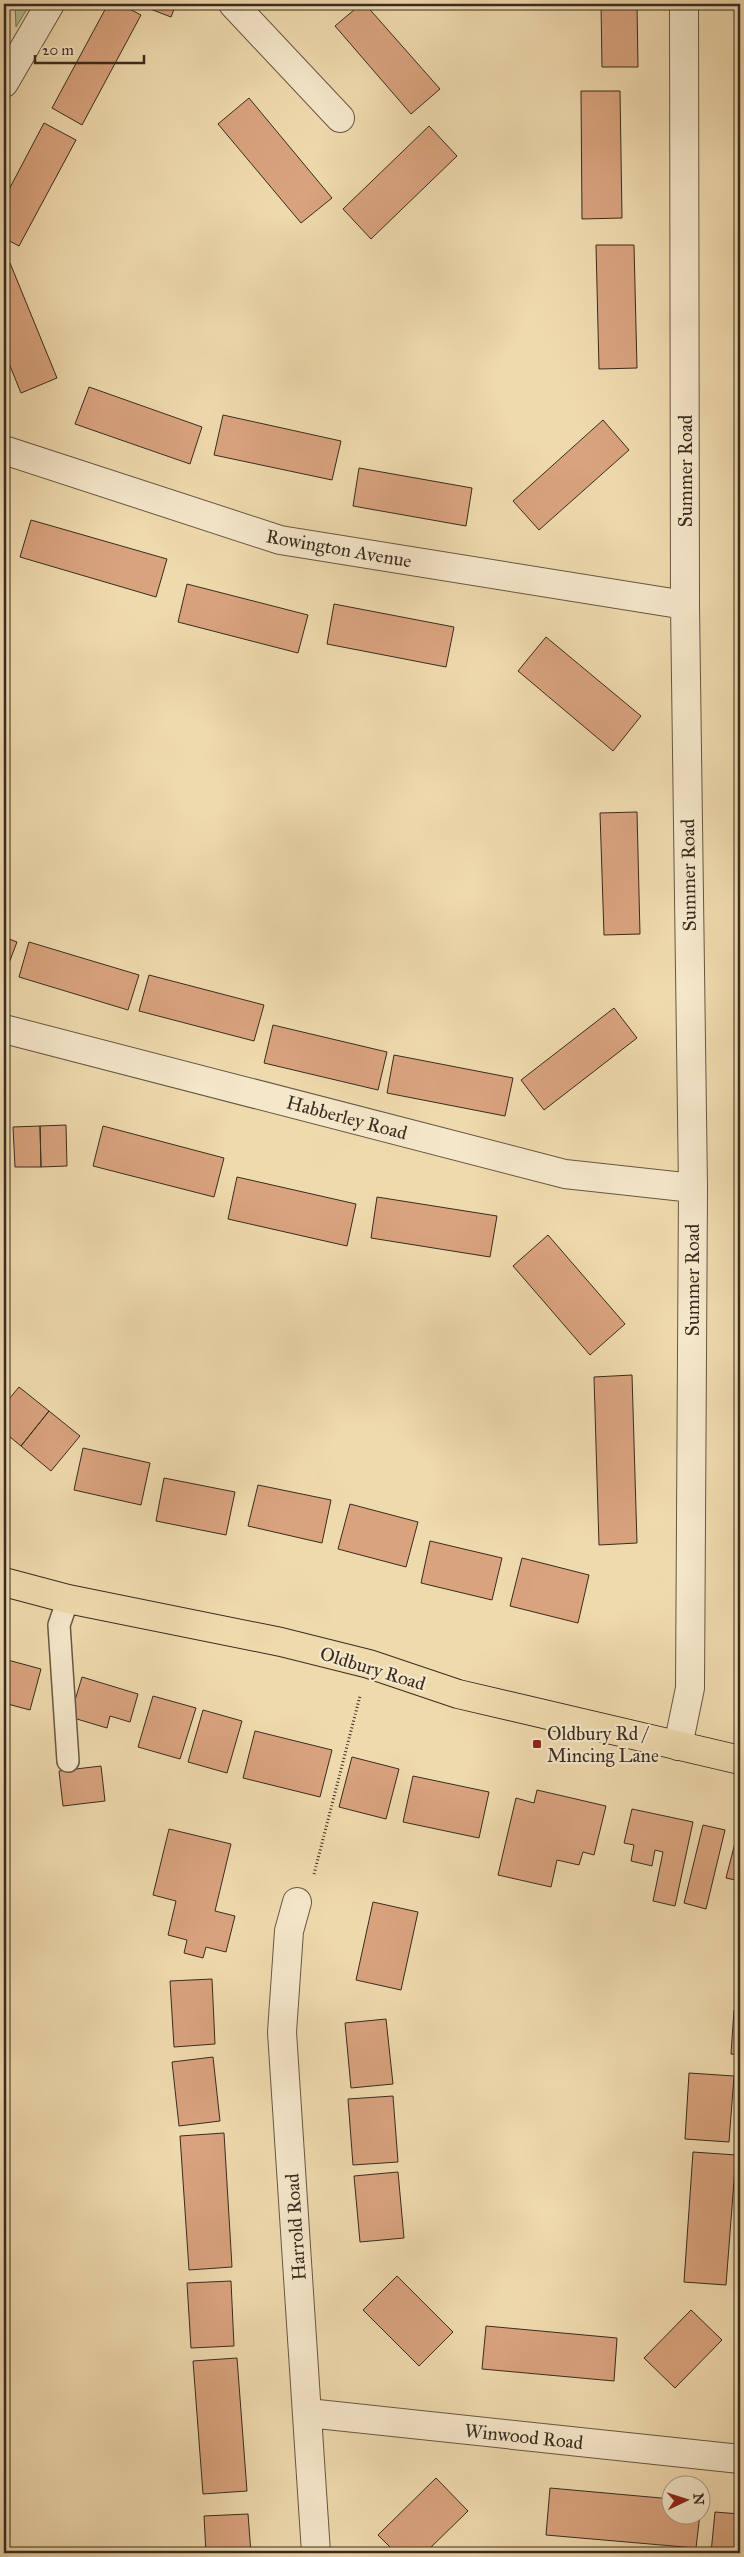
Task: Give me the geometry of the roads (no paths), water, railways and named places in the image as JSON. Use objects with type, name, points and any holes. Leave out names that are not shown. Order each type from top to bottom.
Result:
[{"type":"main road","name":"Oldbury Road","points":[[4,1582],[68,1599],[281,1642],[369,1664],[458,1694],[740,1760]]},
{"type":"street","points":[[4,83],[50,4]]},
{"type":"street","points":[[233,4],[340,118]]},
{"type":"street","name":"Summer Road","points":[[678,1746],[690,1688],[693,1188],[685,605],[684,4]]},
{"type":"street","name":"Rowington Avenue","points":[[4,450],[280,540],[685,605]]},
{"type":"street","name":"Habberley Road","points":[[4,1029],[565,1174],[693,1188]]},
{"type":"street","name":"Harrold Road","points":[[297,1902],[289,1931],[282,2032],[316,2553]]},
{"type":"street","name":"Winwood Road","points":[[308,2413],[740,2459]]},
{"type":"lane","points":[[68,1599],[59,1625],[68,1761]]},
{"type":"place","name":"Oldbury Rd / Mincing Lane","points":[[537,1744]]}]
